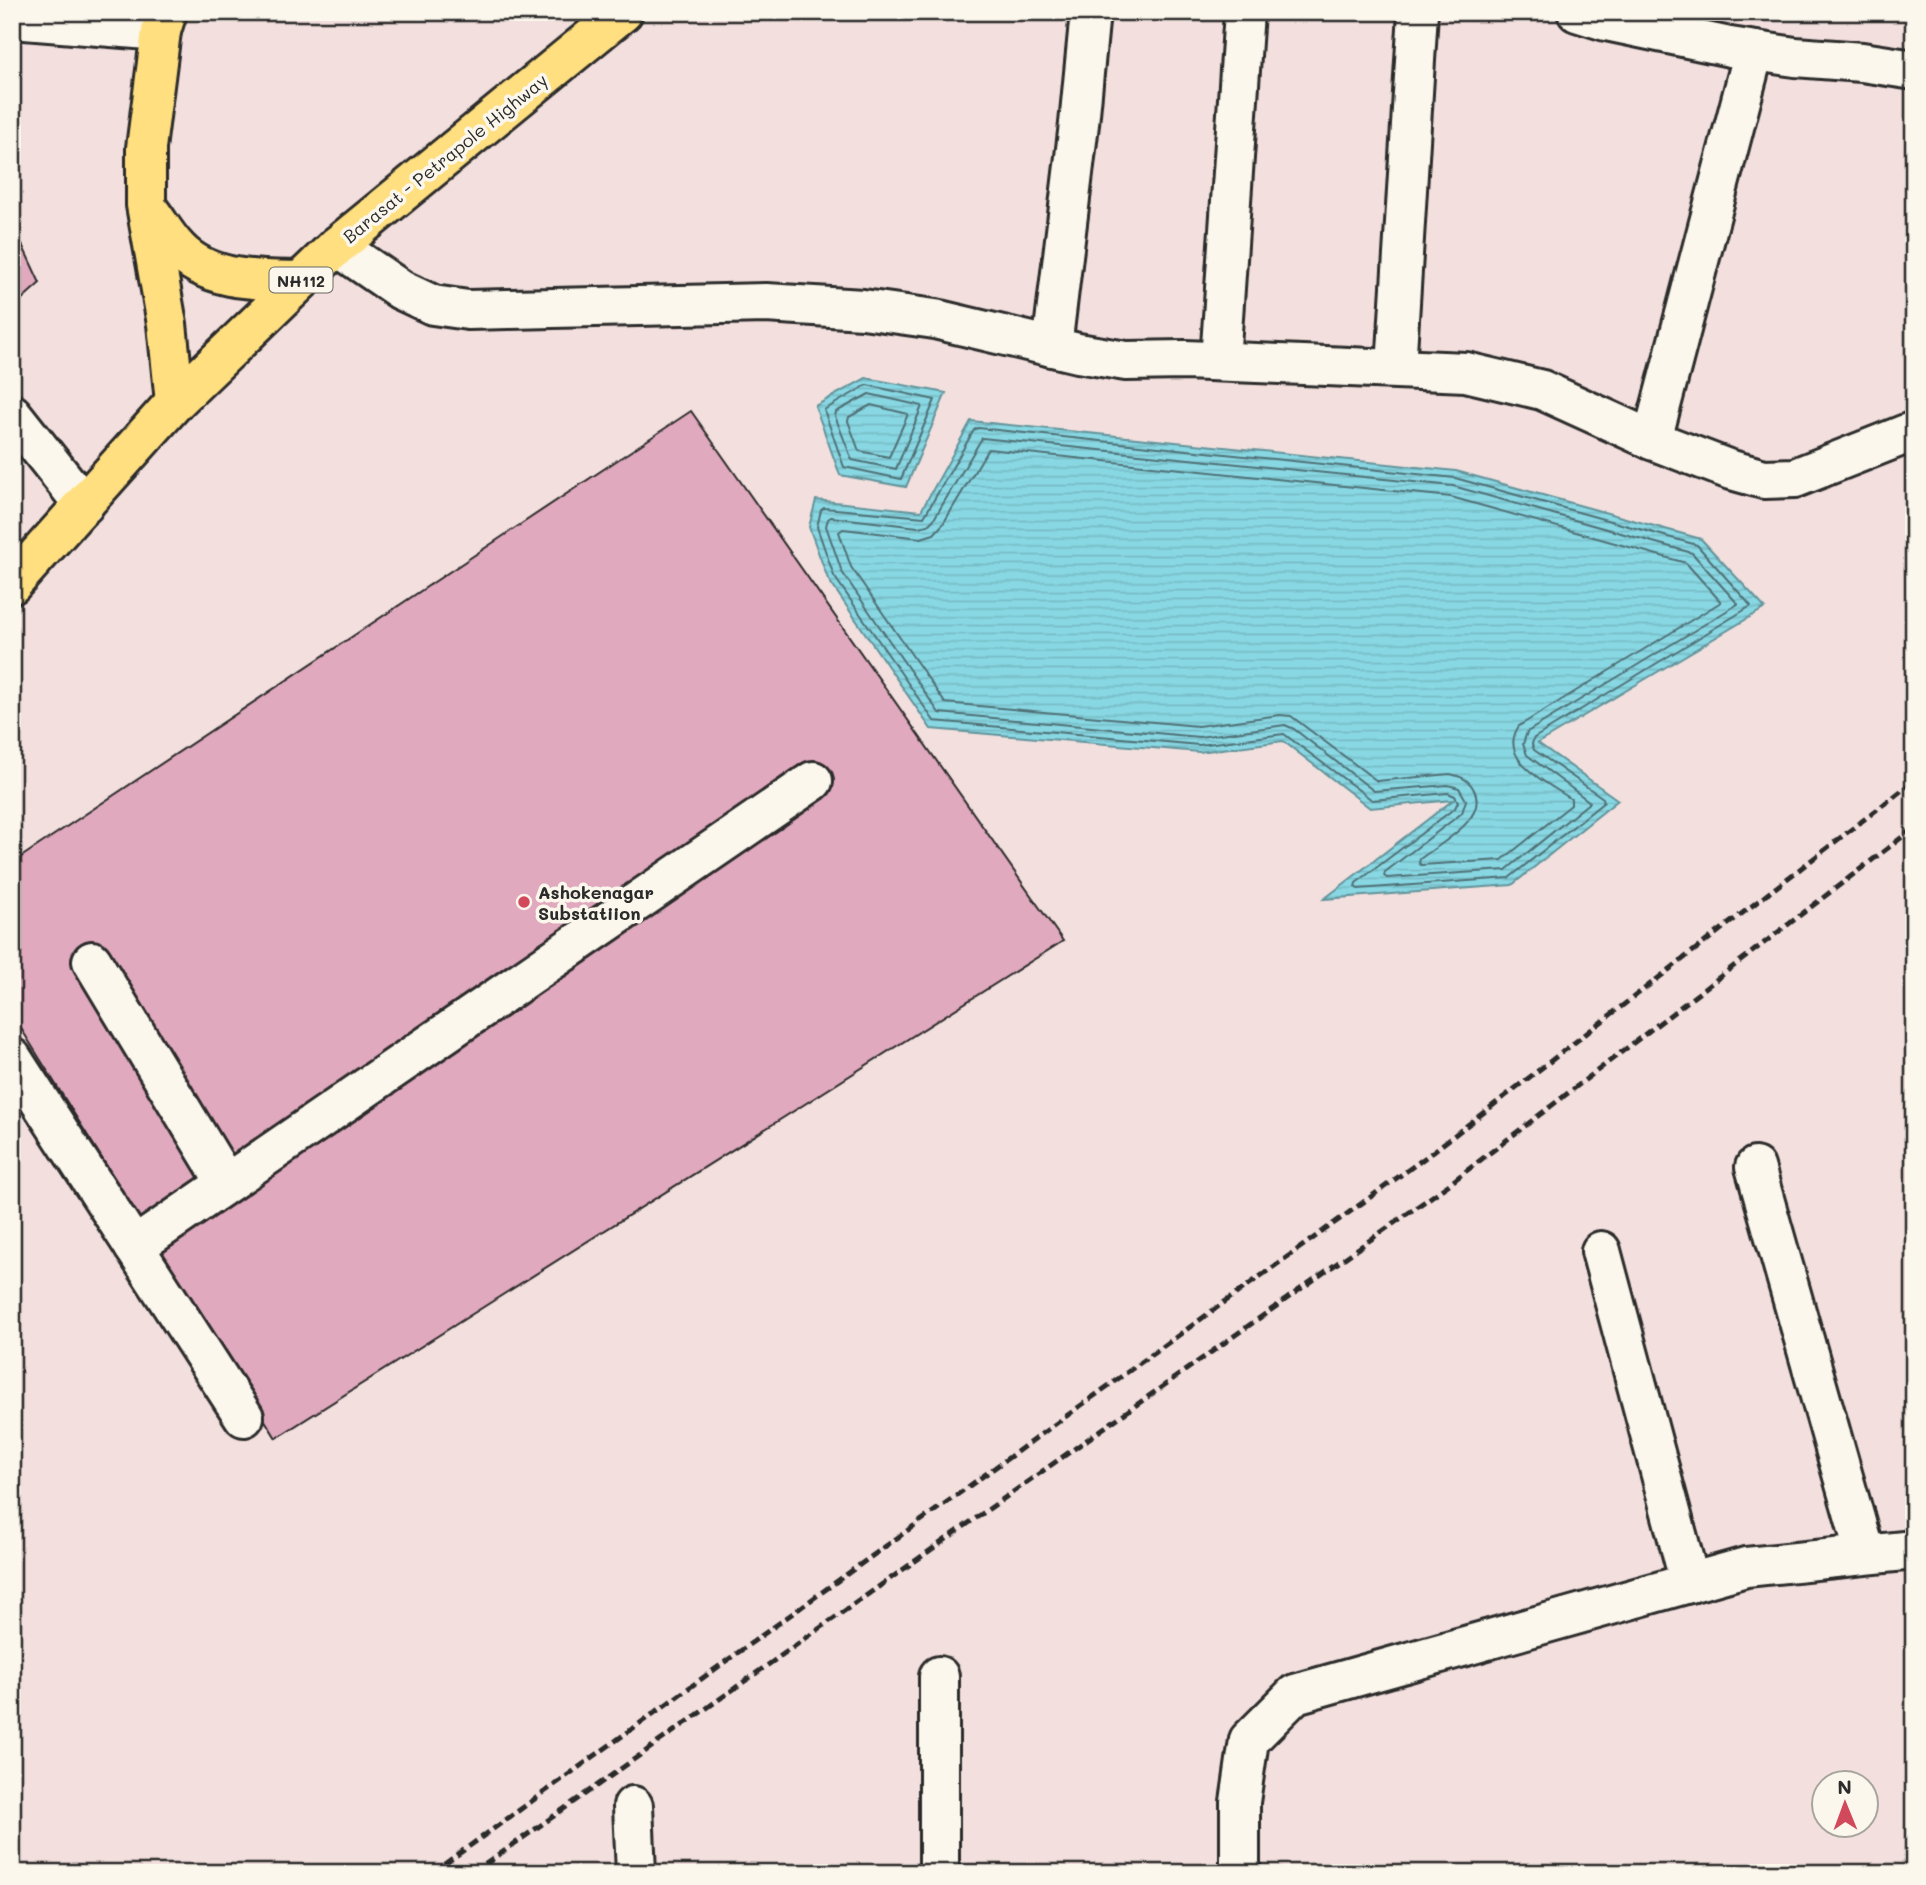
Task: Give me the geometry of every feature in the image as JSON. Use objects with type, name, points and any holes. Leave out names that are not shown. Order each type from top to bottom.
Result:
[{"type":"main road","name":"Barasat - Petrapole Highway","points":[[12,584],[175,402],[300,281],[338,246],[623,12]]},
{"type":"main road","points":[[164,22],[146,148],[146,205],[167,324],[175,402]]},
{"type":"main road","points":[[146,205],[178,249],[198,267],[245,279],[300,281]]},
{"type":"street","points":[[1052,347],[1090,12]]},
{"type":"street","points":[[1220,361],[1244,12]]},
{"type":"street","points":[[1396,368],[1418,12]]},
{"type":"street","points":[[1577,12],[1754,51],[1914,70]]},
{"type":"street","points":[[12,19],[164,22]]},
{"type":"street","points":[[1653,440],[1754,51]]},
{"type":"street","points":[[338,246],[401,290],[433,305],[468,310],[780,304],[863,309],[935,319],[1052,347],[1126,361],[1220,361],[1466,372],[1542,390],[1653,440],[1727,469],[1764,479],[1795,478],[1914,431]]},
{"type":"street","points":[[12,414],[84,505]]},
{"type":"street","points":[[134,1247],[813,781]]},
{"type":"street","points":[[92,961],[226,1183]]},
{"type":"street","points":[[12,1058],[244,1417]]},
{"type":"street","points":[[1755,1167],[1864,1554]]},
{"type":"street","points":[[1601,1251],[1690,1583]]},
{"type":"street","points":[[1240,1873],[1240,1802],[1249,1740],[1295,1694],[1746,1567],[1914,1550]]},
{"type":"street","points":[[939,1676],[939,1873]]},
{"type":"street","points":[[633,1806],[636,1873]]},
{"type":"water","points":[[866,378],[946,393],[906,487],[840,475],[815,406]]},
{"type":"water","points":[[971,421],[1456,471],[1701,539],[1765,608],[1538,743],[1618,800],[1512,885],[1324,899],[1453,800],[1370,808],[1283,741],[1199,752],[931,729],[828,579],[809,527],[816,500],[921,511]]},
{"type":"building","points":[[12,223],[40,283],[12,308]]},
{"type":"building","name":"Ashokenagar Substatiion","points":[[691,411],[1063,941],[276,1438],[12,1014],[12,863]]},
{"type":"railway","points":[[432,1873],[1426,1157],[1914,781]]},
{"type":"railway","points":[[473,1873],[1448,1185],[1914,828]]},
{"type":"place","name":"Ashokenagar Substatiion","points":[[524,902]]}]
